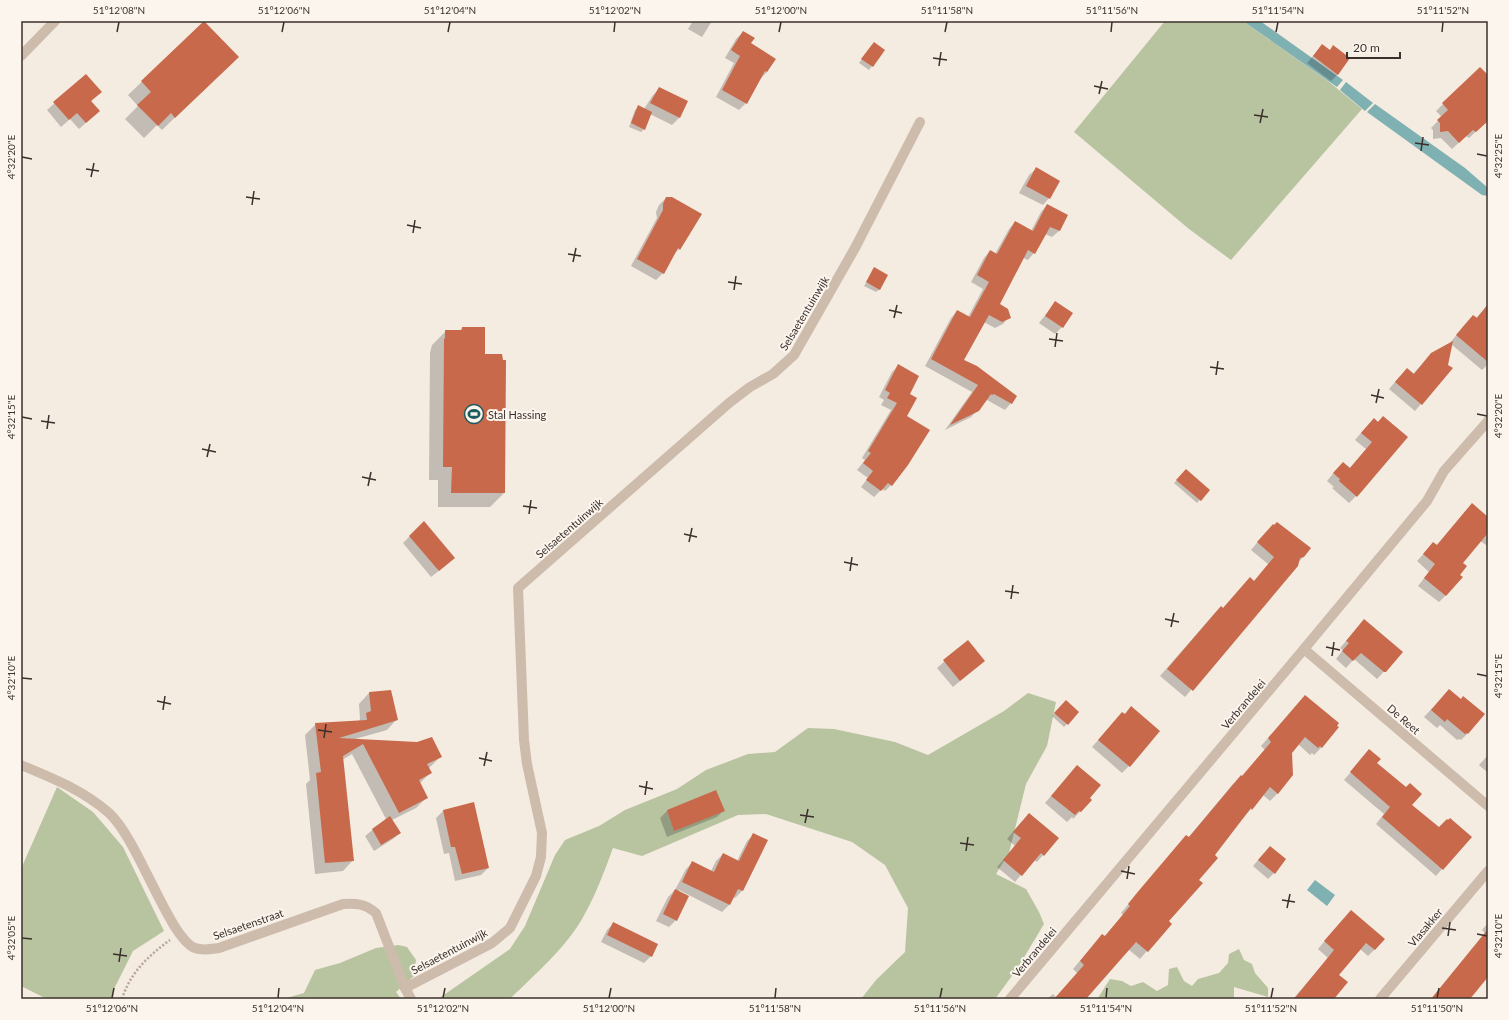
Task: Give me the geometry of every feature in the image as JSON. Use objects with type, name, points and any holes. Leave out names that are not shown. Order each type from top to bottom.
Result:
[{"type":"street","points":[[21,56],[55,21]]},
{"type":"street","name":"Selsaetentuinwijk","points":[[405,988],[492,943],[510,928],[536,876],[541,857],[542,833],[527,764],[524,740],[518,588],[729,404],[750,387],[773,374],[794,355],[848,261],[920,122]]},
{"type":"street","name":"Verbrandelei","points":[[1010,999],[1304,649],[1426,501],[1444,471],[1488,421]]},
{"type":"street","name":"De Reet","points":[[1304,649],[1488,806]]},
{"type":"street","name":"Selsaetenstraat","points":[[21,765],[79,791],[109,813],[126,834],[179,933],[194,948],[206,950],[219,948],[343,904],[357,903],[368,906],[376,913],[405,988],[411,999]]},
{"type":"street","name":"Vlasakker","points":[[1380,999],[1488,871]]},
{"type":"path","points":[[122,999],[133,975],[141,964],[179,933]]},
{"type":"green space","points":[[1165,21],[1243,21],[1328,81],[1362,109],[1231,260],[1189,229],[1074,132]]},
{"type":"green space","points":[[1028,693],[1056,702],[1047,746],[1026,784],[1009,853],[996,874],[1026,889],[1044,924],[1017,969],[995,999],[861,999],[876,980],[905,952],[908,908],[885,865],[852,842],[766,814],[738,815],[642,856],[613,848],[591,902],[575,930],[549,961],[510,999],[438,999],[510,949],[525,926],[555,855],[565,840],[599,826],[625,810],[677,789],[706,770],[748,754],[775,752],[808,728],[834,729],[895,742],[928,755],[1004,711]]},
{"type":"green space","points":[[57,787],[93,812],[123,847],[164,931],[133,951],[114,989],[112,999],[47,999],[21,986],[21,869]]},
{"type":"green space","points":[[398,945],[407,947],[416,960],[414,976],[396,992],[401,999],[283,999],[304,993],[315,970],[340,963],[376,948]]},
{"type":"green space","points":[[1239,949],[1244,960],[1252,964],[1255,973],[1268,988],[1268,997],[1234,987],[1234,999],[1098,998],[1110,979],[1122,981],[1131,986],[1143,982],[1157,991],[1168,985],[1169,969],[1177,967],[1184,981],[1192,986],[1198,979],[1219,973],[1228,963],[1229,954]]},
{"type":"water","points":[[1243,21],[1260,21],[1343,80],[1337,87]]},
{"type":"water","points":[[1346,82],[1373,103],[1365,111],[1340,90]]},
{"type":"water","points":[[1375,104],[1465,168],[1488,188],[1488,196],[1482,195],[1367,112]]},
{"type":"water","points":[[1315,880],[1335,895],[1327,906],[1307,890]]},
{"type":"building","points":[[204,21],[239,57],[175,118],[171,113],[158,126],[137,105],[151,92],[141,81]]},
{"type":"building","points":[[743,31],[755,38],[751,43],[776,59],[767,72],[765,71],[747,104],[722,90],[740,56],[731,50]]},
{"type":"building","points":[[874,42],[885,50],[873,67],[861,59]]},
{"type":"building","points":[[1322,44],[1330,50],[1333,45],[1350,58],[1338,75],[1313,56]]},
{"type":"building","points":[[1480,67],[1488,75],[1488,121],[1476,132],[1473,130],[1459,143],[1448,131],[1440,132],[1440,123],[1437,120],[1448,110],[1442,103]]},
{"type":"building","points":[[86,74],[102,92],[91,101],[100,111],[86,123],[77,113],[69,120],[53,102]]},
{"type":"building","points":[[659,87],[688,101],[680,118],[650,103]]},
{"type":"building","points":[[638,105],[652,112],[645,130],[631,123]]},
{"type":"building","points":[[1036,167],[1060,181],[1050,199],[1026,186]]},
{"type":"building","points":[[666,197],[672,197],[702,214],[680,250],[678,248],[664,274],[637,259],[663,210],[663,204]]},
{"type":"building","points":[[1047,204],[1068,215],[1060,231],[1050,227],[1035,254],[1028,250],[1000,304],[1008,309],[1011,318],[1002,322],[989,315],[964,360],[977,366],[1017,396],[1012,404],[994,394],[991,394],[979,411],[950,425],[978,385],[931,359],[957,310],[970,317],[989,282],[977,275],[990,250],[997,254],[1015,221],[1033,231]]},
{"type":"building","points":[[874,267],[888,275],[880,290],[866,282]]},
{"type":"building","points":[[1055,301],[1073,313],[1063,328],[1045,316]]},
{"type":"building","points":[[1488,304],[1488,362],[1456,335],[1473,315],[1477,318]]},
{"type":"building","name":"Stal Hassing","points":[[462,327],[485,327],[485,354],[502,354],[503,360],[506,360],[505,493],[451,493],[452,467],[443,467],[445,330],[462,330]]},
{"type":"building","points":[[1453,341],[1448,365],[1453,368],[1422,405],[1395,382],[1407,368],[1414,374],[1431,353]]},
{"type":"building","points":[[898,364],[919,376],[910,394],[917,398],[907,416],[930,430],[908,465],[892,486],[888,483],[881,491],[866,480],[873,471],[863,463],[871,453],[868,451],[897,403],[887,398],[890,393],[885,390]]},
{"type":"building","points":[[1383,416],[1408,437],[1357,497],[1339,481],[1340,479],[1333,473],[1343,462],[1350,468],[1372,442],[1361,433],[1374,418],[1378,422]]},
{"type":"building","points":[[1186,469],[1210,490],[1201,501],[1176,480]]},
{"type":"building","points":[[1472,503],[1488,517],[1488,533],[1463,563],[1467,566],[1460,575],[1463,577],[1446,596],[1424,578],[1435,564],[1423,554],[1433,542],[1437,545]]},
{"type":"building","points":[[424,521],[455,558],[439,571],[409,536]]},
{"type":"building","points":[[1277,522],[1311,548],[1304,557],[1300,558],[1298,566],[1193,691],[1167,669],[1221,606],[1223,608],[1250,577],[1254,581],[1274,557],[1257,542],[1273,524],[1274,525]]},
{"type":"building","points":[[1364,619],[1403,652],[1386,672],[1384,672],[1361,653],[1353,661],[1342,651],[1349,643],[1346,641]]},
{"type":"building","points":[[968,640],[985,661],[960,681],[943,660]]},
{"type":"building","points":[[1449,689],[1461,699],[1463,696],[1485,714],[1468,734],[1465,734],[1447,719],[1445,722],[1431,710]]},
{"type":"building","points":[[391,690],[398,720],[339,738],[417,742],[432,737],[442,757],[427,764],[432,773],[419,780],[428,798],[399,813],[363,744],[343,756],[354,861],[325,863],[316,773],[321,772],[315,723],[367,720],[366,713],[371,711],[369,692]]},
{"type":"building","points":[[1305,695],[1339,723],[1337,726],[1339,727],[1322,748],[1320,746],[1318,748],[1305,737],[1292,753],[1293,775],[1278,794],[1270,787],[1252,810],[1251,808],[1215,855],[1218,858],[1199,880],[1203,883],[1169,921],[1172,924],[1148,952],[1136,942],[1086,999],[1054,999],[1084,965],[1080,961],[1102,934],[1105,936],[1130,906],[1128,904],[1136,894],[1186,835],[1189,837],[1271,742],[1268,738]]},
{"type":"building","points":[[1066,700],[1079,712],[1068,725],[1054,713]]},
{"type":"building","points":[[1131,706],[1160,731],[1130,767],[1098,740],[1122,712],[1125,714]]},
{"type":"building","points":[[1369,749],[1381,759],[1377,763],[1406,787],[1410,783],[1422,794],[1412,805],[1439,827],[1450,818],[1472,837],[1443,870],[1382,817],[1390,807],[1350,772]]},
{"type":"building","points":[[1077,765],[1101,785],[1090,798],[1092,800],[1081,812],[1079,811],[1075,815],[1051,796]]},
{"type":"building","points":[[716,790],[725,811],[674,831],[667,810]]},
{"type":"building","points":[[474,802],[489,868],[462,874],[455,847],[451,847],[443,810]]},
{"type":"building","points":[[1029,813],[1059,838],[1044,856],[1041,853],[1022,876],[1003,860],[1021,838],[1013,832]]},
{"type":"building","points":[[390,816],[401,833],[381,845],[372,829]]},
{"type":"building","points":[[753,833],[768,840],[743,891],[738,889],[730,905],[682,882],[692,861],[714,872],[723,853],[739,861]]},
{"type":"building","points":[[1270,846],[1286,859],[1275,874],[1258,860]]},
{"type":"building","points":[[675,889],[689,896],[677,921],[663,914]]},
{"type":"building","points":[[1351,910],[1385,939],[1375,950],[1366,943],[1339,975],[1348,982],[1334,999],[1294,999],[1334,950],[1324,941]]},
{"type":"building","points":[[613,922],[658,944],[652,957],[607,935]]},
{"type":"building","points":[[1488,929],[1488,977],[1470,999],[1431,999]]},
{"type":"place","name":"Stal Hassing","points":[[474,414]]}]
